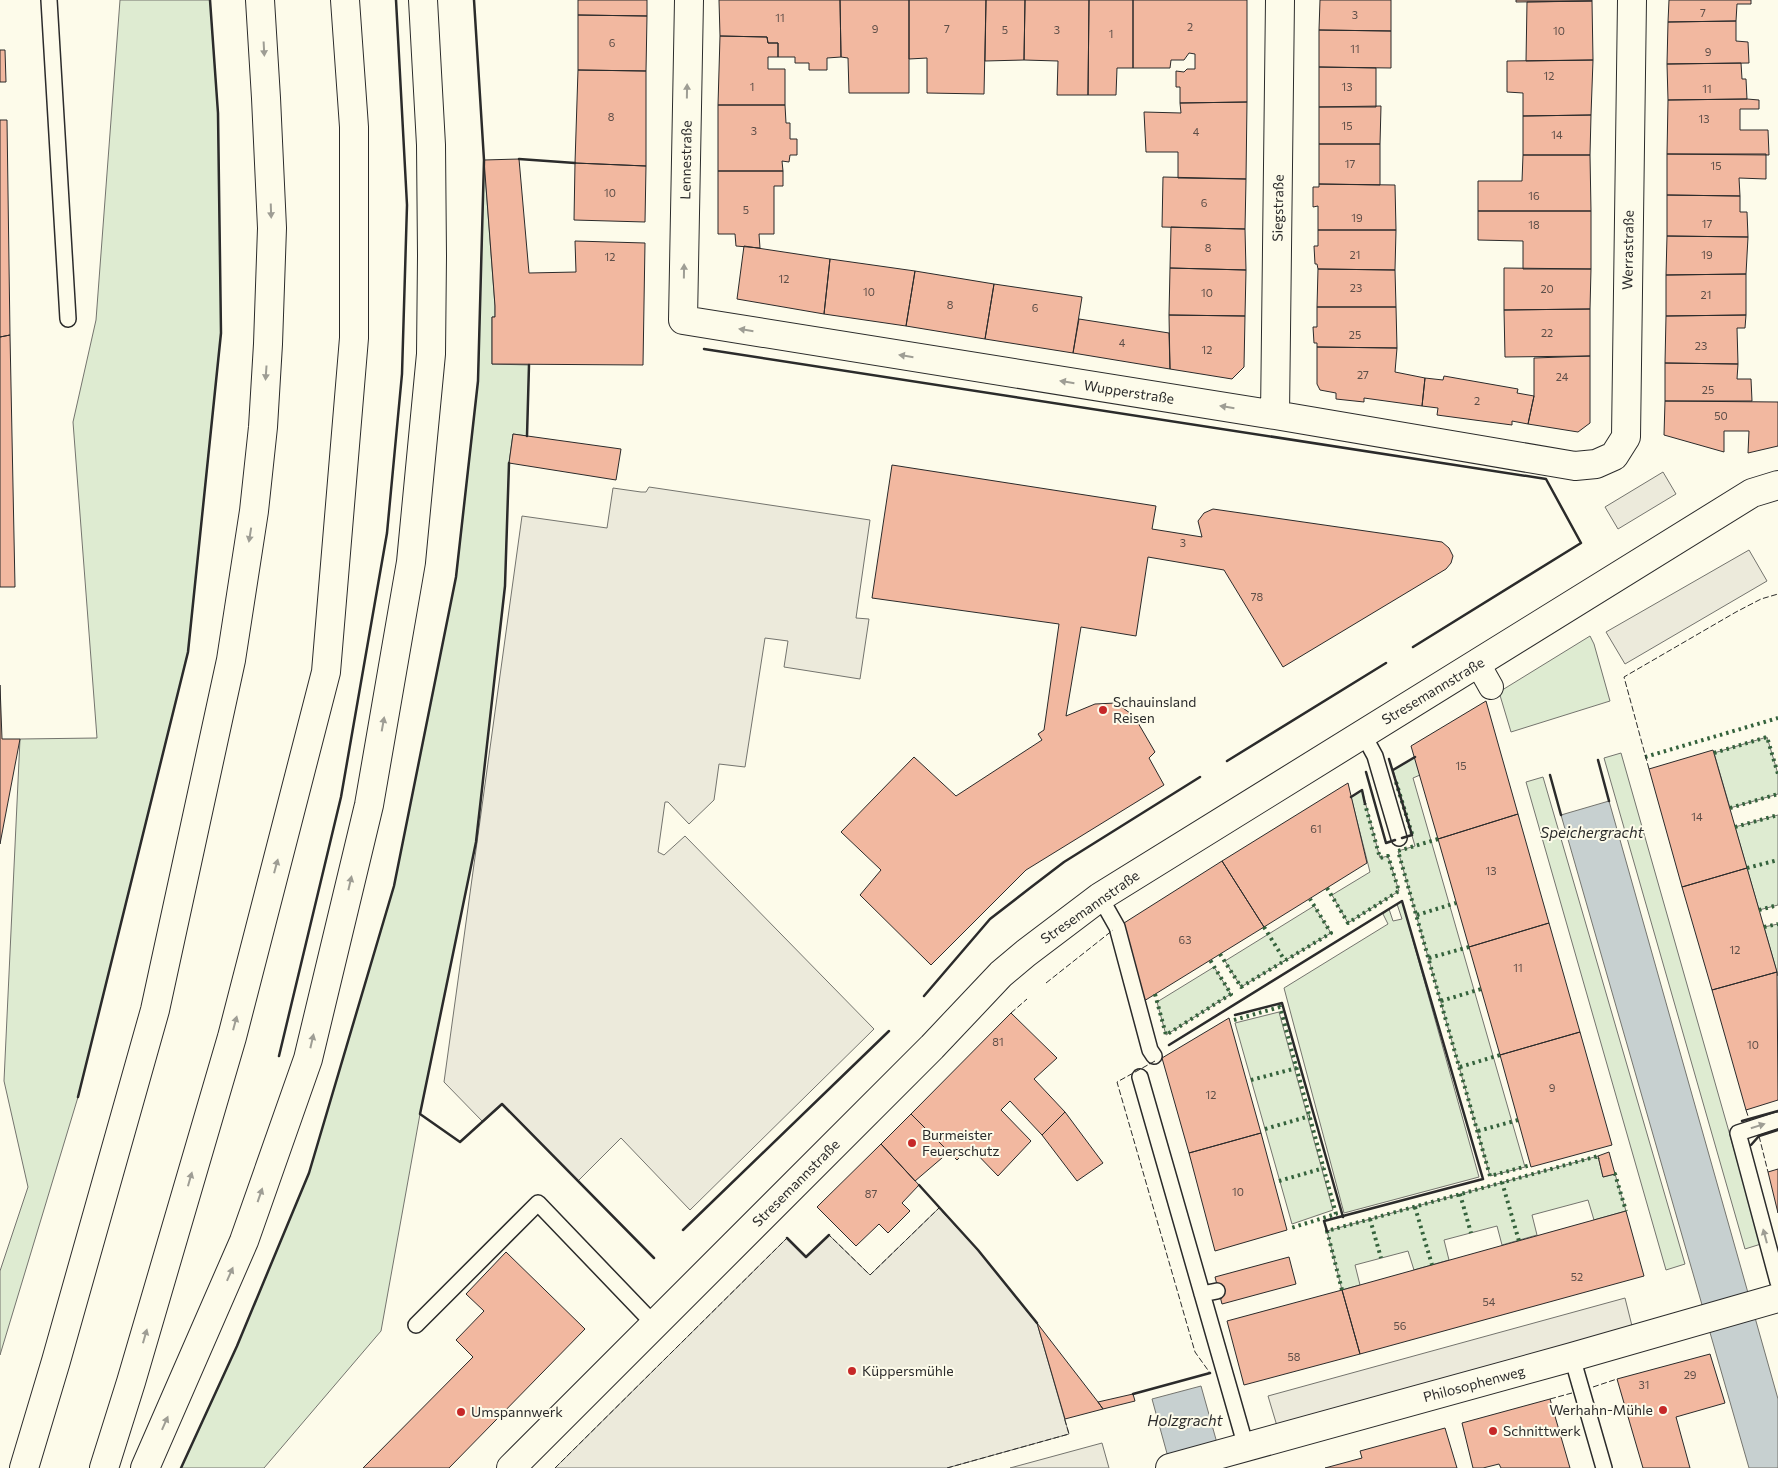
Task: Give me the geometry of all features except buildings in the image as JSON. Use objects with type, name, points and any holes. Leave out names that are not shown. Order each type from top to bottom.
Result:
[{"type":"main road","points":[[24,1468],[155,1010],[232,650],[254,511],[263,427],[268,344],[272,228],[260,0]]},
{"type":"main road","points":[[104,1468],[232,1036],[326,672],[354,338],[354,127],[345,0]]},
{"type":"main road","points":[[145,1468],[244,1241],[308,1059],[369,805],[411,562],[431,354],[431,145],[423,0]]},
{"type":"main road","name":"Lennestraße","points":[[683,320],[689,0]]},
{"type":"main road","name":"Siegstraße","points":[[1275,415],[1280,0]]},
{"type":"main road","name":"Werrastraße","points":[[1575,466],[1596,464],[1614,456],[1626,437],[1632,0]]},
{"type":"main road","name":"Wupperstraße","points":[[683,320],[1275,415],[1575,466]]},
{"type":"main road","name":"Stresemannstraße","points":[[511,1468],[932,1048],[1001,974],[1032,948],[1100,897],[1363,734],[1485,675],[1752,493],[1778,485]]},
{"type":"main road","name":"Philosophenweg","points":[[1170,1468],[1572,1358],[1767,1301]]},
{"type":"lane","points":[[49,0],[68,319]]},
{"type":"lane","points":[[1363,734],[1375,756],[1399,838]]},
{"type":"lane","points":[[1100,897],[1117,928],[1150,1050],[1154,1056]]},
{"type":"lane","points":[[1140,1077],[1209,1292],[1239,1449]]},
{"type":"lane","points":[[1778,1120],[1738,1133],[1778,1282]]},
{"type":"lane","points":[[416,1326],[538,1203],[654,1325]]},
{"type":"lane","points":[[1572,1358],[1604,1468]]},
{"type":"green space","points":[[120,0],[210,0],[218,113],[221,333],[188,652],[78,1097],[0,1355],[0,1271],[28,1187],[4,1081],[20,739],[97,738],[73,422],[96,320]]},
{"type":"green space","points":[[484,160],[495,306],[495,317],[492,317],[492,364],[529,365],[527,436],[513,434],[509,463],[505,586],[476,842],[420,1114],[381,1331],[264,1468],[181,1468],[237,1346],[309,1173],[394,886],[456,577],[478,381]]},
{"type":"green space","points":[[1590,636],[1610,701],[1511,732],[1499,692]]},
{"type":"green space","points":[[1767,737],[1778,774],[1778,794],[1730,808],[1714,753]]},
{"type":"green space","points":[[1621,753],[1761,1244],[1745,1249],[1604,758]]},
{"type":"green space","points":[[1415,757],[1420,775],[1413,778],[1525,1167],[1490,1176],[1398,851],[1415,846],[1393,770]]},
{"type":"green space","points":[[1543,777],[1685,1264],[1666,1270],[1526,782]]},
{"type":"green space","points":[[1362,790],[1380,858],[1388,856],[1399,891],[1348,923],[1332,895],[1370,872],[1351,797]]},
{"type":"green space","points":[[1778,815],[1778,905],[1759,910],[1735,827]]},
{"type":"green space","points":[[1402,901],[1479,1177],[1344,1213],[1284,988],[1388,924],[1383,914],[1389,909],[1393,921],[1402,919],[1397,904]]},
{"type":"green space","points":[[1314,906],[1331,933],[1241,987],[1225,961]]},
{"type":"green space","points":[[1778,924],[1778,976],[1764,927]]},
{"type":"green space","points":[[1214,967],[1231,994],[1166,1035],[1157,1002]]},
{"type":"green space","points":[[1279,1012],[1333,1210],[1292,1224],[1235,1023]]},
{"type":"green space","points":[[1598,1156],[1603,1177],[1615,1174],[1626,1211],[1594,1220],[1588,1200],[1532,1215],[1537,1235],[1502,1245],[1497,1226],[1444,1240],[1449,1260],[1414,1270],[1408,1251],[1355,1265],[1360,1285],[1342,1290],[1327,1231]]},
{"type":"shaded area","points":[[1663,472],[1676,494],[1618,529],[1605,507]]},
{"type":"shaded area","points":[[649,487],[870,520],[856,618],[869,619],[860,679],[784,667],[788,641],[765,638],[745,767],[719,764],[714,800],[689,824],[668,802],[665,802],[658,852],[664,855],[685,836],[874,1029],[690,1210],[621,1138],[578,1181],[503,1104],[483,1122],[444,1082],[522,516],[607,528],[613,488],[646,492]]},
{"type":"shaded area","points":[[1749,550],[1767,581],[1625,664],[1606,632]]},
{"type":"shaded area","name":"Küppersmühle","points":[[939,1208],[978,1250],[1037,1323],[1069,1434],[947,1468],[555,1468],[787,1238],[806,1257],[829,1235],[870,1275]]},
{"type":"shaded area","points":[[1625,1298],[1632,1326],[1277,1426],[1268,1396]]},
{"type":"shaded area","points":[[1102,1443],[1109,1468],[1010,1468]]},
{"type":"water","name":"Speichergracht","points":[[1609,801],[1778,1399],[1778,1468],[1749,1468],[1561,815]]},
{"type":"water","name":"Holzgracht","points":[[1201,1386],[1224,1468],[1171,1468],[1152,1399]]},
{"type":"hedge","points":[[1645,757],[1778,718]]},
{"type":"hedge","points":[[1714,753],[1767,737],[1778,774]]},
{"type":"hedge","points":[[1396,782],[1413,837]]},
{"type":"hedge","points":[[1730,808],[1778,794]]},
{"type":"hedge","points":[[1327,888],[1348,923],[1399,891],[1388,856],[1380,858],[1365,804]]},
{"type":"hedge","points":[[1735,827],[1778,815]]},
{"type":"hedge","points":[[1438,839],[1398,851],[1490,1176],[1531,1165]]},
{"type":"hedge","points":[[1747,868],[1778,860]]},
{"type":"hedge","points":[[1220,954],[1241,987],[1331,933],[1310,899]]},
{"type":"hedge","points":[[1417,915],[1456,903]]},
{"type":"hedge","points":[[1759,910],[1778,905]]},
{"type":"hedge","points":[[1764,927],[1778,924]]},
{"type":"hedge","points":[[1264,927],[1285,961]]},
{"type":"hedge","points":[[1429,958],[1469,947]]},
{"type":"hedge","points":[[1155,994],[1166,1035],[1231,994],[1210,960]]},
{"type":"hedge","points":[[1441,1001],[1481,989]]},
{"type":"hedge","points":[[1234,1020],[1280,1007],[1336,1214],[1291,1228]]},
{"type":"hedge","points":[[1460,1067],[1500,1055]]},
{"type":"hedge","points":[[1251,1080],[1297,1068]]},
{"type":"hedge","points":[[1265,1129],[1310,1116]]},
{"type":"hedge","points":[[1478,1131],[1518,1120]]},
{"type":"hedge","points":[[1342,1290],[1327,1231],[1598,1156],[1598,1159]]},
{"type":"hedge","points":[[1279,1181],[1324,1168]]},
{"type":"hedge","points":[[1614,1174],[1626,1211]]},
{"type":"hedge","points":[[1502,1182],[1519,1241]]},
{"type":"hedge","points":[[1460,1194],[1471,1233]]},
{"type":"hedge","points":[[1415,1207],[1432,1265]]},
{"type":"hedge","points":[[1370,1219],[1381,1258]]},
{"type":"fence","points":[[1649,769],[1624,677],[1736,612],[1761,599],[1778,594]]},
{"type":"fence","points":[[1046,983],[1113,930]]},
{"type":"fence","points":[[1011,1013],[1027,999]]},
{"type":"fence","points":[[1155,1061],[1117,1082],[1195,1352],[1210,1373]]},
{"type":"fence","points":[[1746,1110],[1749,1119]]},
{"type":"fence","points":[[1759,1136],[1768,1172]]},
{"type":"fence","points":[[555,1468],[787,1238],[806,1257],[829,1235],[870,1275],[939,1208],[978,1250],[1038,1325]]},
{"type":"fence","points":[[1593,1387],[1617,1379]]},
{"type":"fence","points":[[1550,1399],[1572,1393]]},
{"type":"fence","points":[[947,1468],[1069,1434],[1064,1417]]},
{"type":"wall","points":[[78,1097],[188,652],[221,333],[218,113],[210,0]]},
{"type":"wall","points":[[279,1056],[341,797],[387,533],[402,374],[407,205],[396,0]]},
{"type":"wall","points":[[181,1468],[237,1346],[309,1173],[394,886],[456,577],[478,381],[484,160],[474,0]]},
{"type":"wall","points":[[519,159],[575,163]]},
{"type":"wall","points":[[704,349],[1546,479],[1581,543],[1413,647]]},
{"type":"wall","points":[[527,436],[529,365]]},
{"type":"wall","points":[[509,463],[505,586],[476,842],[420,1114],[460,1142],[502,1104],[654,1258]]},
{"type":"wall","points":[[1227,761],[1386,663]]},
{"type":"wall","points":[[1393,770],[1415,757]]},
{"type":"wall","points":[[1389,759],[1412,835],[1402,838]]},
{"type":"wall","points":[[1598,760],[1609,801]]},
{"type":"wall","points":[[1366,772],[1386,843],[1395,840]]},
{"type":"wall","points":[[1550,775],[1561,815]]},
{"type":"wall","points":[[924,996],[990,919],[1064,862],[1200,777]]},
{"type":"wall","points":[[1351,797],[1362,790],[1365,804]]},
{"type":"wall","points":[[1169,1045],[1402,901],[1483,1179],[1324,1221],[1327,1231]]},
{"type":"wall","points":[[1235,1015],[1282,1003],[1343,1217]]},
{"type":"wall","points":[[683,1230],[889,1031]]},
{"type":"wall","points":[[1742,1121],[1778,1111]]},
{"type":"wall","points":[[1751,1145],[1759,1136],[1778,1130]]},
{"type":"wall","points":[[919,1185],[978,1250],[1037,1323]]},
{"type":"wall","points":[[787,1238],[806,1257],[829,1235]]},
{"type":"wall","points":[[1133,1394],[1210,1373]]},
{"type":"place","name":"Schauinsland Reisen","points":[[1103,710]]},
{"type":"place","name":"Burmeister Feuerschutz","points":[[912,1143]]},
{"type":"place","name":"Küppersmühle","points":[[852,1371]]},
{"type":"place","name":"Werhahn-Mühle","points":[[1663,1410]]},
{"type":"place","name":"Umspannwerk","points":[[461,1412]]},
{"type":"place","name":"Schnittwerk","points":[[1493,1431]]}]
